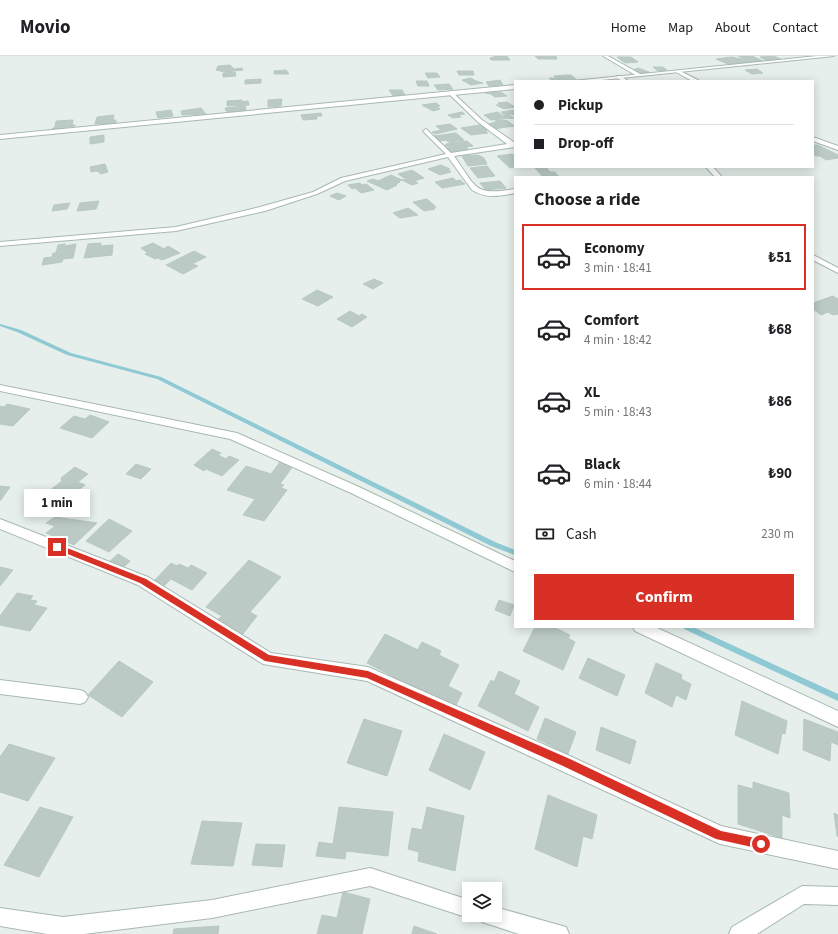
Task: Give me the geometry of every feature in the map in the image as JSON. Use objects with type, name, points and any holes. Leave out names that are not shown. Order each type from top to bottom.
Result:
[{"type":"street","points":[[605,56],[638,75]]},
{"type":"street","points":[[587,80],[832,56]]},
{"type":"street","points":[[678,71],[694,80]]},
{"type":"street","points":[[619,77],[623,80]]},
{"type":"street","points":[[0,136],[512,87]]},
{"type":"street","points":[[451,93],[480,121],[514,145]]},
{"type":"street","points":[[426,131],[450,155],[474,189],[479,192],[491,194],[514,191]]},
{"type":"street","points":[[814,139],[838,148]]},
{"type":"street","points":[[0,244],[176,228],[262,210],[315,193],[343,179],[450,155],[514,145]]},
{"type":"street","points":[[710,168],[718,176]]},
{"type":"street","points":[[814,257],[838,271]]},
{"type":"street","points":[[0,388],[232,436],[355,490],[514,567]]},
{"type":"street","points":[[0,524],[143,581],[268,659],[368,674],[566,763],[720,835],[838,860]]},
{"type":"street","points":[[642,628],[838,719]]},
{"type":"street","points":[[0,687],[80,698]]},
{"type":"street","points":[[0,917],[63,927],[212,909],[370,877],[462,906]]},
{"type":"street","points":[[739,934],[802,895],[838,896]]},
{"type":"street","points":[[502,919],[530,928],[559,934]]},
{"type":"building","points":[[507,56],[510,60],[491,60],[490,58]]},
{"type":"building","points":[[535,56],[556,56],[557,59],[538,59]]},
{"type":"building","points":[[738,56],[752,56],[763,61],[750,62]]},
{"type":"building","points":[[773,56],[781,59],[767,61],[760,57]]},
{"type":"building","points":[[617,57],[631,57],[638,62],[625,63]]},
{"type":"building","points":[[732,57],[748,62],[728,64],[716,59]]},
{"type":"building","points":[[230,65],[234,69],[242,68],[243,70],[225,72],[216,70],[218,66]]},
{"type":"building","points":[[653,67],[663,67],[667,70],[658,71]]},
{"type":"building","points":[[638,68],[649,72],[640,74],[633,70]]},
{"type":"building","points":[[757,69],[763,73],[752,74],[745,70]]},
{"type":"building","points":[[286,70],[289,74],[274,74],[274,71]]},
{"type":"building","points":[[457,71],[473,71],[474,75],[459,75]]},
{"type":"building","points":[[235,72],[236,76],[223,77],[223,73]]},
{"type":"building","points":[[425,73],[437,73],[440,77],[428,78]]},
{"type":"building","points":[[571,75],[577,80],[551,80],[549,78],[556,78],[554,76]]},
{"type":"building","points":[[471,78],[483,83],[471,85],[462,80]]},
{"type":"building","points":[[261,79],[261,83],[245,84],[245,80]]},
{"type":"building","points":[[500,80],[503,85],[489,86],[486,82]]},
{"type":"building","points":[[416,81],[427,81],[429,86],[418,86]]},
{"type":"building","points":[[449,84],[453,89],[438,90],[434,85]]},
{"type":"building","points":[[389,90],[402,90],[405,95],[393,96]]},
{"type":"building","points":[[501,92],[507,96],[495,97],[491,94],[485,93]]},
{"type":"building","points":[[282,99],[281,106],[268,107],[268,100]]},
{"type":"building","points":[[242,100],[242,102],[248,101],[249,105],[227,106],[227,101]]},
{"type":"building","points":[[507,102],[514,107],[504,109],[496,105],[500,105],[498,103]]},
{"type":"building","points":[[436,103],[440,106],[437,107],[440,109],[433,111],[422,105]]},
{"type":"building","points":[[245,106],[246,110],[231,112],[226,111],[225,108]]},
{"type":"building","points":[[201,108],[206,114],[182,115],[181,111]]},
{"type":"building","points":[[171,110],[173,116],[158,118],[156,112]]},
{"type":"building","points":[[514,110],[514,115],[512,114],[504,115],[501,112]]},
{"type":"building","points":[[462,112],[465,114],[459,115],[461,117],[453,118],[448,115]]},
{"type":"building","points":[[498,112],[503,116],[509,115],[514,118],[491,120],[484,115]]},
{"type":"building","points":[[321,113],[322,116],[317,116],[317,119],[303,120],[301,115]]},
{"type":"building","points":[[114,115],[113,120],[116,120],[116,123],[95,124],[97,117]]},
{"type":"building","points":[[73,120],[72,125],[75,126],[52,129],[55,127],[56,121]]},
{"type":"building","points":[[495,121],[508,121],[514,126],[494,129],[489,124],[496,122]]},
{"type":"building","points":[[450,124],[457,129],[435,134],[432,132],[441,130],[436,126]]},
{"type":"building","points":[[480,125],[487,130],[485,131],[488,133],[471,135],[461,128]]},
{"type":"building","points":[[456,133],[464,140],[449,142],[446,140],[439,141],[434,136]]},
{"type":"building","points":[[104,135],[104,142],[90,144],[90,137]]},
{"type":"building","points":[[467,141],[473,146],[466,147],[468,149],[450,152],[446,148],[449,148],[445,145],[449,143]]},
{"type":"building","points":[[814,145],[818,145],[838,155],[838,158],[826,160],[820,156],[814,155]]},
{"type":"building","points":[[512,154],[514,155],[514,167],[510,168],[497,156]]},
{"type":"building","points":[[478,155],[484,158],[487,164],[468,166],[462,156]]},
{"type":"building","points":[[105,164],[108,172],[101,174],[97,171],[91,172],[90,167]]},
{"type":"building","points":[[441,165],[450,169],[448,170],[451,172],[440,175],[428,169]]},
{"type":"building","points":[[487,166],[495,176],[478,178],[470,168]]},
{"type":"building","points":[[535,168],[547,168],[550,172],[555,172],[558,176],[542,176]]},
{"type":"building","points":[[412,170],[424,178],[414,181],[418,183],[412,185],[402,180],[406,179],[398,174]]},
{"type":"building","points":[[391,175],[402,180],[398,181],[400,182],[396,184],[397,185],[387,190],[367,181],[373,179],[378,181]]},
{"type":"building","points":[[453,178],[456,181],[460,180],[465,184],[442,188],[435,182]]},
{"type":"building","points":[[500,181],[506,188],[486,190],[480,183]]},
{"type":"building","points":[[360,183],[362,185],[366,184],[374,190],[361,193],[355,188],[352,189],[348,185]]},
{"type":"building","points":[[337,193],[346,196],[339,200],[330,196]]},
{"type":"building","points":[[427,199],[436,207],[434,208],[435,209],[424,211],[413,202]]},
{"type":"building","points":[[99,201],[96,209],[77,211],[80,203]]},
{"type":"building","points":[[70,203],[67,209],[52,211],[54,205]]},
{"type":"building","points":[[408,208],[418,215],[400,218],[393,213]]},
{"type":"building","points":[[101,243],[100,246],[113,245],[112,255],[84,258],[88,244]]},
{"type":"building","points":[[153,243],[164,249],[168,246],[180,253],[162,260],[158,258],[155,259],[145,254],[148,253],[141,248]]},
{"type":"building","points":[[65,244],[65,246],[76,244],[73,258],[63,259],[62,262],[42,265],[44,258],[52,257],[53,253],[56,253],[58,245]]},
{"type":"building","points":[[194,251],[206,257],[192,264],[198,266],[183,274],[166,265]]},
{"type":"building","points":[[374,279],[383,283],[373,289],[363,284]]},
{"type":"building","points":[[317,290],[333,297],[318,306],[302,299]]},
{"type":"building","points":[[833,296],[838,299],[838,314],[833,315],[828,312],[821,315],[814,310],[814,303]]},
{"type":"building","points":[[350,311],[359,316],[362,314],[367,317],[352,327],[337,319]]},
{"type":"building","points":[[7,404],[30,409],[13,426],[0,424],[0,406],[4,407]]},
{"type":"building","points":[[90,415],[109,422],[92,438],[60,428],[74,416],[85,419]]},
{"type":"building","points":[[212,449],[221,453],[218,455],[226,459],[229,456],[239,460],[222,476],[206,469],[204,471],[194,465]]},
{"type":"building","points":[[280,462],[293,466],[280,484],[284,485],[281,488],[287,490],[264,521],[243,515],[255,499],[227,490],[246,466],[271,474]]},
{"type":"building","points":[[136,464],[151,469],[141,479],[126,474]]},
{"type":"building","points":[[75,467],[88,474],[78,482],[85,485],[77,491],[81,492],[65,505],[45,494],[62,481],[61,478]]},
{"type":"building","points":[[0,486],[10,487],[0,501]]},
{"type":"building","points":[[55,517],[97,523],[74,545],[46,533],[55,526],[46,523]]},
{"type":"building","points":[[109,519],[132,531],[109,552],[86,541]]},
{"type":"building","points":[[118,554],[130,561],[122,569],[109,562]]},
{"type":"building","points":[[249,560],[281,577],[250,612],[257,616],[242,635],[217,620],[222,616],[206,607]]},
{"type":"building","points":[[171,563],[177,566],[179,564],[188,568],[191,565],[207,573],[192,590],[171,579],[164,586],[154,581]]},
{"type":"building","points":[[0,567],[13,570],[0,586]]},
{"type":"building","points":[[17,593],[33,596],[30,600],[37,601],[34,605],[47,608],[30,631],[0,625],[0,616]]},
{"type":"building","points":[[499,600],[514,605],[510,616],[495,610]]},
{"type":"building","points":[[534,628],[555,628],[570,635],[568,638],[575,642],[563,670],[523,651]]},
{"type":"building","points":[[385,634],[418,650],[400,680],[367,663]]},
{"type":"building","points":[[422,642],[441,651],[439,655],[459,665],[448,686],[462,693],[454,709],[398,681]]},
{"type":"building","points":[[588,658],[625,675],[617,696],[579,678]]},
{"type":"building","points":[[119,661],[153,682],[122,717],[88,695]]},
{"type":"building","points":[[656,663],[682,675],[681,679],[691,684],[686,700],[676,695],[672,707],[645,693]]},
{"type":"building","points":[[499,671],[520,681],[514,694],[539,707],[528,731],[478,706],[491,680],[494,682]]},
{"type":"building","points":[[742,701],[787,721],[785,734],[782,733],[778,754],[735,735]]},
{"type":"building","points":[[545,718],[576,732],[568,754],[537,739]]},
{"type":"building","points":[[364,719],[402,731],[387,776],[347,763]]},
{"type":"building","points":[[804,719],[838,732],[838,745],[831,742],[830,761],[803,750]]},
{"type":"building","points":[[601,727],[636,741],[630,764],[596,750]]},
{"type":"building","points":[[444,734],[485,752],[470,790],[429,770]]},
{"type":"building","points":[[9,744],[55,758],[28,801],[0,792],[0,757]]},
{"type":"building","points":[[753,782],[789,793],[790,818],[782,815],[782,838],[738,824],[738,785],[753,789]]},
{"type":"building","points":[[548,795],[597,815],[592,839],[583,836],[577,867],[535,849]]},
{"type":"building","points":[[40,807],[73,817],[39,877],[4,865]]},
{"type":"building","points":[[339,807],[393,812],[388,856],[346,851],[345,859],[316,856],[319,842],[333,844]]},
{"type":"building","points":[[427,807],[464,816],[455,871],[418,861],[419,852],[408,849],[412,828],[422,830]]},
{"type":"building","points":[[834,813],[838,815],[838,837],[837,836]]},
{"type":"building","points":[[202,821],[242,823],[233,866],[191,864]]},
{"type":"building","points":[[256,844],[285,845],[282,867],[252,865]]},
{"type":"building","points":[[343,892],[370,899],[362,934],[317,934],[322,915],[337,918]]},
{"type":"building","points":[[219,926],[218,934],[173,934],[174,929]]},
{"type":"building","points":[[414,926],[437,934],[412,934]]},
{"type":"waterway","points":[[0,325],[19,331],[69,354],[159,378],[493,544],[514,553]]},
{"type":"waterway","points":[[688,628],[838,698]]},
{"type":"route","points":[[57,547],[143,581],[268,659],[368,674],[566,763],[720,835],[761,844]]}]
